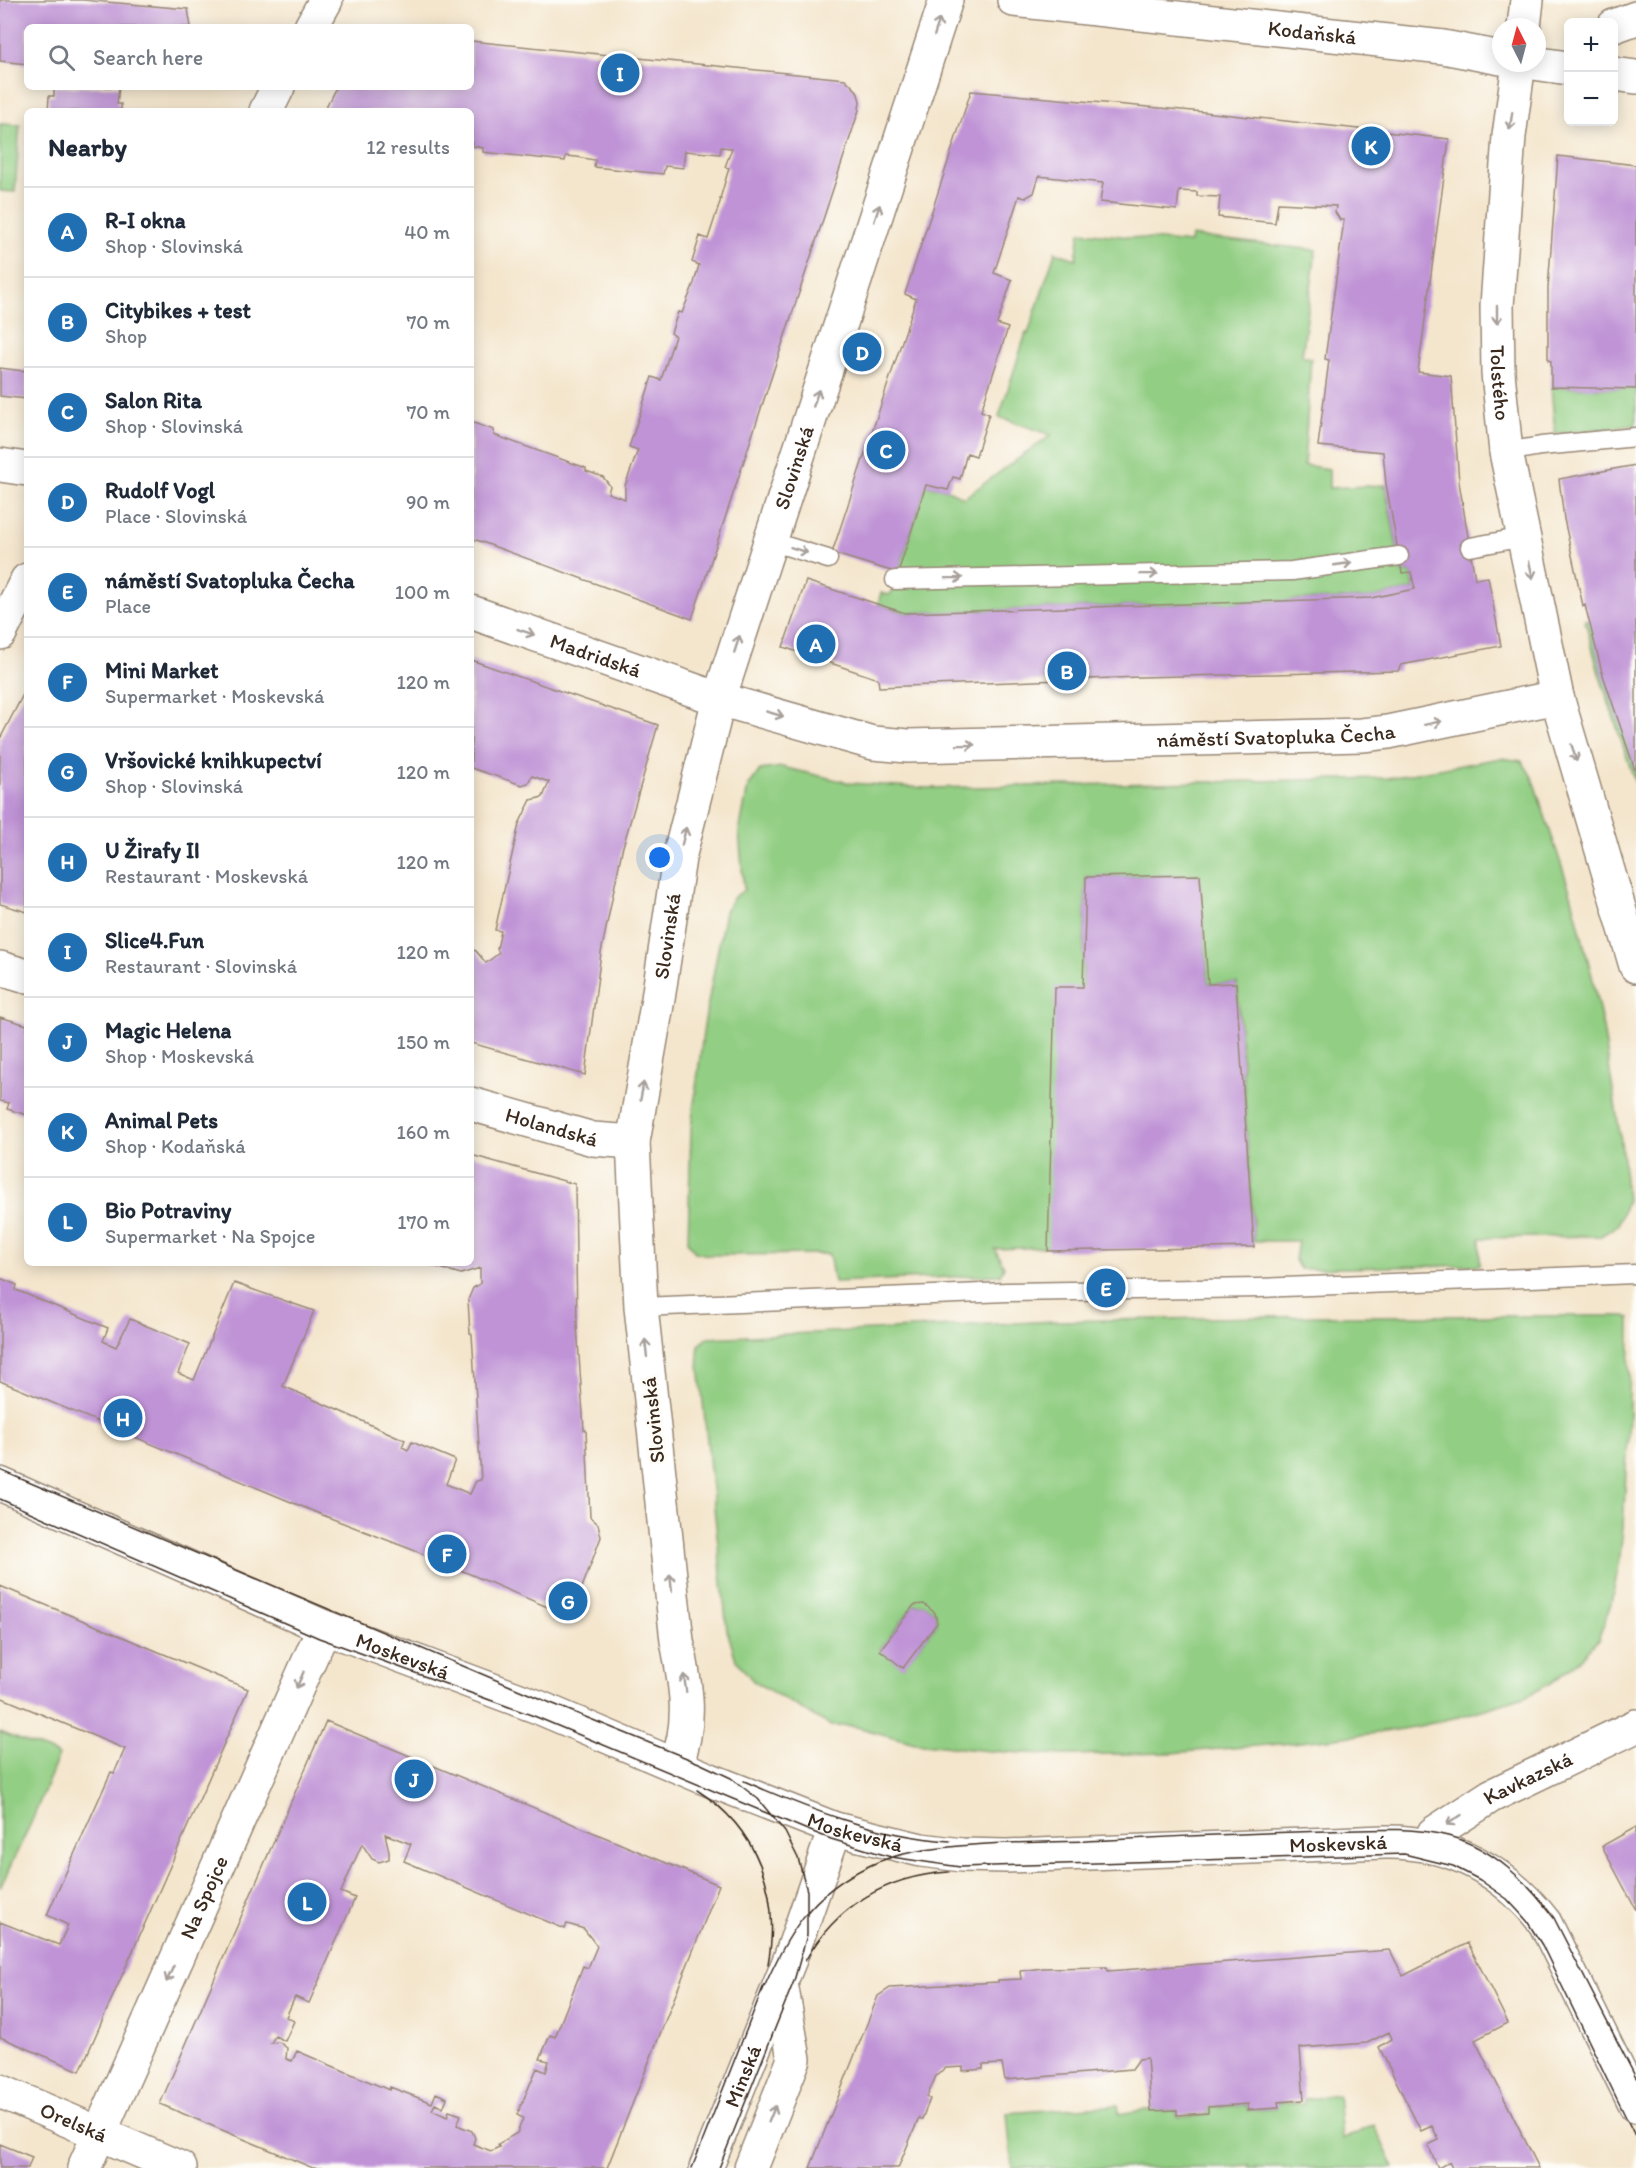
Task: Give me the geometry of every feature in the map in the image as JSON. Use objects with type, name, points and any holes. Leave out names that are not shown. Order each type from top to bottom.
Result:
[{"type":"street","points":[[313,24],[326,0]]},
{"type":"street","name":"Slovinská","points":[[676,1765],[687,1726],[686,1684],[677,1641],[641,1307],[633,1142],[658,999],[679,858],[719,699],[946,0]]},
{"type":"street","name":"Kodaňská","points":[[1014,0],[1443,46],[1492,56]]},
{"type":"street","points":[[1525,18],[1527,0]]},
{"type":"street","points":[[1618,25],[1636,18]]},
{"type":"street","points":[[1546,51],[1564,45]]},
{"type":"street","points":[[1546,65],[1564,67]]},
{"type":"street","name":"Tolstého","points":[[1518,72],[1509,136],[1497,306],[1498,373],[1506,452],[1557,697]]},
{"type":"street","points":[[1618,75],[1636,77]]},
{"type":"street","points":[[268,108],[276,90]]},
{"type":"street","points":[[0,465],[24,469]]},
{"type":"street","points":[[0,633],[24,586]]},
{"type":"street","name":"Madridská","points":[[474,613],[719,699]]},
{"type":"street","points":[[1557,697],[1636,966]]},
{"type":"street","name":"náměstí Svatopluka Čecha","points":[[719,699],[873,743],[908,746],[1362,735],[1388,732],[1557,697]]},
{"type":"street","points":[[0,968],[24,975]]},
{"type":"street","name":"Holandská","points":[[474,1105],[593,1139],[633,1142]]},
{"type":"street","name":"Moskevská","points":[[0,1484],[324,1627],[538,1707],[710,1780],[835,1829],[921,1850],[973,1855],[1042,1855],[1385,1842],[1429,1845],[1451,1851],[1506,1882],[1545,1923],[1636,2106]]},
{"type":"street","name":"Na Spojce","points":[[84,2168],[324,1627]]},
{"type":"street","name":"Kavkazská","points":[[1429,1845],[1434,1833],[1491,1796],[1636,1726]]},
{"type":"street","name":"Minská","points":[[706,2168],[781,1983],[809,1909],[835,1829]]},
{"type":"street","name":"Minská","points":[[751,2168],[794,2059],[781,1983]]},
{"type":"street","name":"Orelská","points":[[0,2091],[180,2168]]},
{"type":"lane","points":[[1506,452],[1541,446],[1636,437]]},
{"type":"lane","points":[[1470,547],[1524,537]]},
{"type":"lane","points":[[770,541],[828,559]]},
{"type":"lane","points":[[895,580],[1292,571],[1399,556]]},
{"type":"lane","points":[[641,1307],[1007,1292],[1259,1288],[1636,1274]]},
{"type":"green space","points":[[0,124],[20,125],[15,192],[0,191]]},
{"type":"green space","points":[[1080,232],[1190,243],[1191,236],[1316,250],[1302,356],[1311,358],[1304,465],[1329,469],[1329,488],[1385,485],[1402,573],[1411,572],[1414,589],[1371,598],[905,613],[878,604],[881,593],[889,595],[892,592],[926,485],[948,490],[964,498],[1051,435],[999,417],[1055,252],[1076,259]]},
{"type":"green space","points":[[1551,387],[1636,389],[1636,425],[1555,434]]},
{"type":"green space","points":[[1590,619],[1636,772],[1636,785],[1599,673],[1585,620]]},
{"type":"green space","points":[[1501,758],[1522,761],[1532,777],[1571,894],[1603,1028],[1621,1141],[1627,1200],[1618,1225],[1601,1236],[1480,1238],[1480,1265],[1300,1269],[1295,1260],[1298,1241],[1254,1241],[1237,983],[1208,984],[1200,875],[1086,877],[1083,987],[1049,1247],[995,1249],[1004,1267],[1000,1275],[834,1282],[829,1254],[709,1255],[695,1252],[688,1242],[691,1128],[704,1025],[725,911],[733,898],[744,890],[739,832],[748,787],[760,770],[782,767],[850,783],[927,788],[1388,778]]},
{"type":"green space","points":[[1321,1316],[1626,1316],[1630,1318],[1629,1416],[1623,1528],[1619,1565],[1611,1603],[1598,1640],[1572,1667],[1551,1683],[1525,1697],[1462,1716],[1378,1733],[1171,1753],[1064,1755],[989,1751],[915,1743],[853,1726],[831,1726],[753,1681],[736,1660],[727,1630],[698,1355],[699,1345],[707,1338],[1056,1321]],"holes":[[[924,1604],[935,1613],[937,1623],[903,1667],[880,1649],[914,1605]]]},
{"type":"green space","points":[[0,1732],[59,1755],[31,1823],[0,1888]]},
{"type":"green space","points":[[1338,2095],[1342,2140],[1374,2125],[1394,2168],[1250,2168],[1249,2166],[1226,2168],[1012,2168],[1007,2113],[1118,2105],[1119,2114],[1143,2110],[1177,2110],[1177,2117],[1208,2115],[1208,2107],[1247,2105],[1248,2110],[1276,2109],[1278,2103],[1304,2104],[1304,2099]]},
{"type":"building","points":[[0,0],[82,0],[188,9],[190,24],[24,24],[24,64],[0,61]]},
{"type":"building","points":[[474,41],[845,79],[857,91],[860,101],[859,110],[692,619],[474,539],[474,423],[494,430],[494,435],[586,468],[586,471],[603,477],[610,486],[608,493],[625,499],[625,486],[638,450],[629,447],[652,377],[661,380],[675,336],[671,333],[678,312],[682,313],[699,265],[692,262],[700,236],[708,239],[721,199],[729,168],[725,167],[732,148],[721,147],[720,154],[685,151],[683,168],[665,166],[663,174],[594,167],[595,160],[577,157],[566,156],[565,161],[483,152],[483,148],[474,146],[474,108],[326,108],[334,90],[474,90]]},
{"type":"building","points":[[54,90],[119,90],[117,104],[121,104],[121,108],[48,108],[49,96],[54,96]]},
{"type":"building","points":[[971,91],[1204,112],[1449,139],[1418,372],[1451,376],[1459,482],[1475,579],[1488,577],[1501,646],[1401,665],[1398,671],[1140,677],[879,687],[878,679],[783,647],[806,581],[905,613],[1371,598],[1415,589],[1411,572],[1402,573],[1386,484],[1383,452],[1318,446],[1329,360],[1325,359],[1344,220],[1340,220],[1335,212],[1336,206],[1278,203],[1275,223],[1218,217],[1220,197],[1197,196],[1197,192],[1179,191],[1177,210],[1100,202],[1103,183],[1039,176],[1034,193],[1025,198],[1019,196],[994,273],[1012,280],[997,324],[1008,328],[981,411],[989,414],[976,456],[967,453],[960,479],[953,477],[948,490],[926,485],[898,573],[832,553],[916,299],[905,294]]},
{"type":"building","points":[[1558,156],[1636,165],[1636,389],[1551,387],[1551,361],[1548,360],[1548,288]]},
{"type":"building","points":[[0,368],[24,370],[24,399],[0,396]]},
{"type":"building","points":[[1636,465],[1636,773],[1602,672],[1585,605],[1583,606],[1564,519],[1559,479]]},
{"type":"building","points":[[474,661],[658,725],[622,850],[601,953],[585,1075],[474,1044],[474,950],[486,963],[499,953],[497,949],[501,931],[495,930],[519,824],[531,800],[543,797],[549,782],[532,776],[528,783],[522,785],[474,769]]},
{"type":"building","points":[[24,693],[24,911],[0,904],[0,739]]},
{"type":"building","points":[[1200,875],[1208,984],[1236,983],[1254,1247],[1048,1251],[1055,987],[1083,987],[1086,877]]},
{"type":"building","points":[[0,1017],[24,1024],[24,1114],[7,1109],[9,1103],[0,1101]]},
{"type":"building","points":[[474,1156],[575,1184],[577,1326],[584,1430],[586,1430],[590,1517],[598,1524],[601,1537],[571,1617],[0,1381],[0,1278],[17,1285],[16,1290],[108,1328],[103,1341],[116,1347],[130,1319],[190,1344],[178,1373],[194,1380],[234,1283],[314,1311],[283,1386],[405,1440],[402,1447],[408,1450],[412,1442],[455,1460],[446,1484],[470,1494],[476,1481],[481,1480],[468,1300],[473,1288],[480,1284],[480,1268],[461,1274],[433,1266],[474,1266]]},
{"type":"building","points":[[0,1586],[248,1689],[80,2071],[0,2037],[0,1922],[59,1945],[68,1925],[47,1915],[111,1772],[114,1773],[125,1749],[0,1697]]},
{"type":"building","points":[[924,1604],[935,1613],[937,1623],[903,1668],[880,1650],[914,1605]]},
{"type":"building","points":[[326,1721],[719,1885],[607,2168],[313,2168],[160,2104]],"holes":[[[385,1834],[411,1844],[404,1861],[565,1929],[567,1924],[584,1929],[597,1946],[588,1968],[583,1966],[555,2037],[550,2035],[540,2059],[549,2061],[546,2072],[537,2068],[517,2115],[523,2118],[517,2133],[491,2151],[473,2144],[475,2138],[472,2131],[457,2125],[461,2115],[449,2111],[447,2117],[432,2110],[435,2104],[443,2108],[447,2098],[436,2093],[432,2103],[390,2087],[389,2090],[297,2051],[292,2061],[286,2059],[287,2048],[279,2042],[271,2043],[275,2036],[285,2041],[294,2021],[286,2017],[295,1997],[309,2003],[355,1898],[341,1892],[362,1844],[372,1859],[379,1862],[389,1859]]]},
{"type":"building","points":[[1636,1827],[1636,1910],[1602,1846]]},
{"type":"building","points":[[1468,1943],[1508,2023],[1475,2040],[1539,2168],[1452,2168],[1449,2162],[1438,2168],[1428,2145],[1439,2140],[1432,2126],[1421,2131],[1379,2047],[1392,2039],[1389,2032],[1367,2043],[1300,2048],[1304,2100],[1278,2102],[1279,2108],[1248,2110],[1248,2104],[1208,2107],[1208,2113],[1177,2115],[1177,2110],[1151,2111],[1147,2058],[1139,2059],[1132,2069],[1005,2080],[1002,2064],[983,2065],[983,2069],[963,2071],[963,2067],[946,2068],[936,2076],[927,2097],[930,2099],[922,2119],[919,2118],[898,2168],[810,2168],[878,1996],[890,1988],[1021,1979],[1020,1971],[1043,1968],[1107,1967],[1108,1971],[1390,1950],[1403,1976]]},
{"type":"building","points":[[0,2144],[32,2157],[28,2168],[0,2168]]},
{"type":"tram line","points":[[0,1470],[541,1699],[699,1763],[731,1778],[758,1799],[785,1832],[798,1858],[807,1891],[807,1935],[794,1981],[719,2168]]},
{"type":"tram line","points":[[0,1499],[319,1638],[534,1716],[831,1839],[891,1857],[960,1867],[1404,1854],[1453,1866],[1480,1880],[1507,1899],[1527,1921],[1542,1945],[1636,2138]]},
{"type":"tram line","points":[[744,1781],[844,1820],[896,1834],[950,1841]]},
{"type":"tram line","points":[[697,1790],[736,1824],[750,1844],[760,1865],[771,1913],[768,1964]]},
{"type":"tram line","points":[[762,1992],[781,1951],[803,1917],[817,1902],[850,1876],[871,1865],[903,1854],[937,1848],[996,1843],[1388,1829],[1418,1831],[1465,1841],[1495,1858],[1533,1892],[1554,1918],[1636,2078]]},
{"type":"tram line","points":[[805,1961],[832,1924],[865,1897],[904,1880],[949,1872]]},
{"type":"tram line","points":[[692,2168],[764,1985]]},
{"type":"place","name":"Slice4.Fun","points":[[620,73]]},
{"type":"place","name":"Animal Pets","points":[[1371,146]]},
{"type":"place","name":"Rudolf Vogl","points":[[862,352]]},
{"type":"place","name":"Salon Rita","points":[[886,450]]},
{"type":"place","name":"R-I okna","points":[[816,644]]},
{"type":"place","name":"Citybikes + test","points":[[1067,671]]},
{"type":"place","name":"náměstí Svatopluka Čecha","points":[[1106,1288]]},
{"type":"place","name":"U Žirafy II","points":[[123,1418]]},
{"type":"place","name":"Mini Market","points":[[447,1554]]},
{"type":"place","name":"Vršovické knihkupectví","points":[[568,1601]]},
{"type":"place","name":"Magic Helena","points":[[414,1779]]},
{"type":"place","name":"Bio Potraviny","points":[[307,1902]]}]
